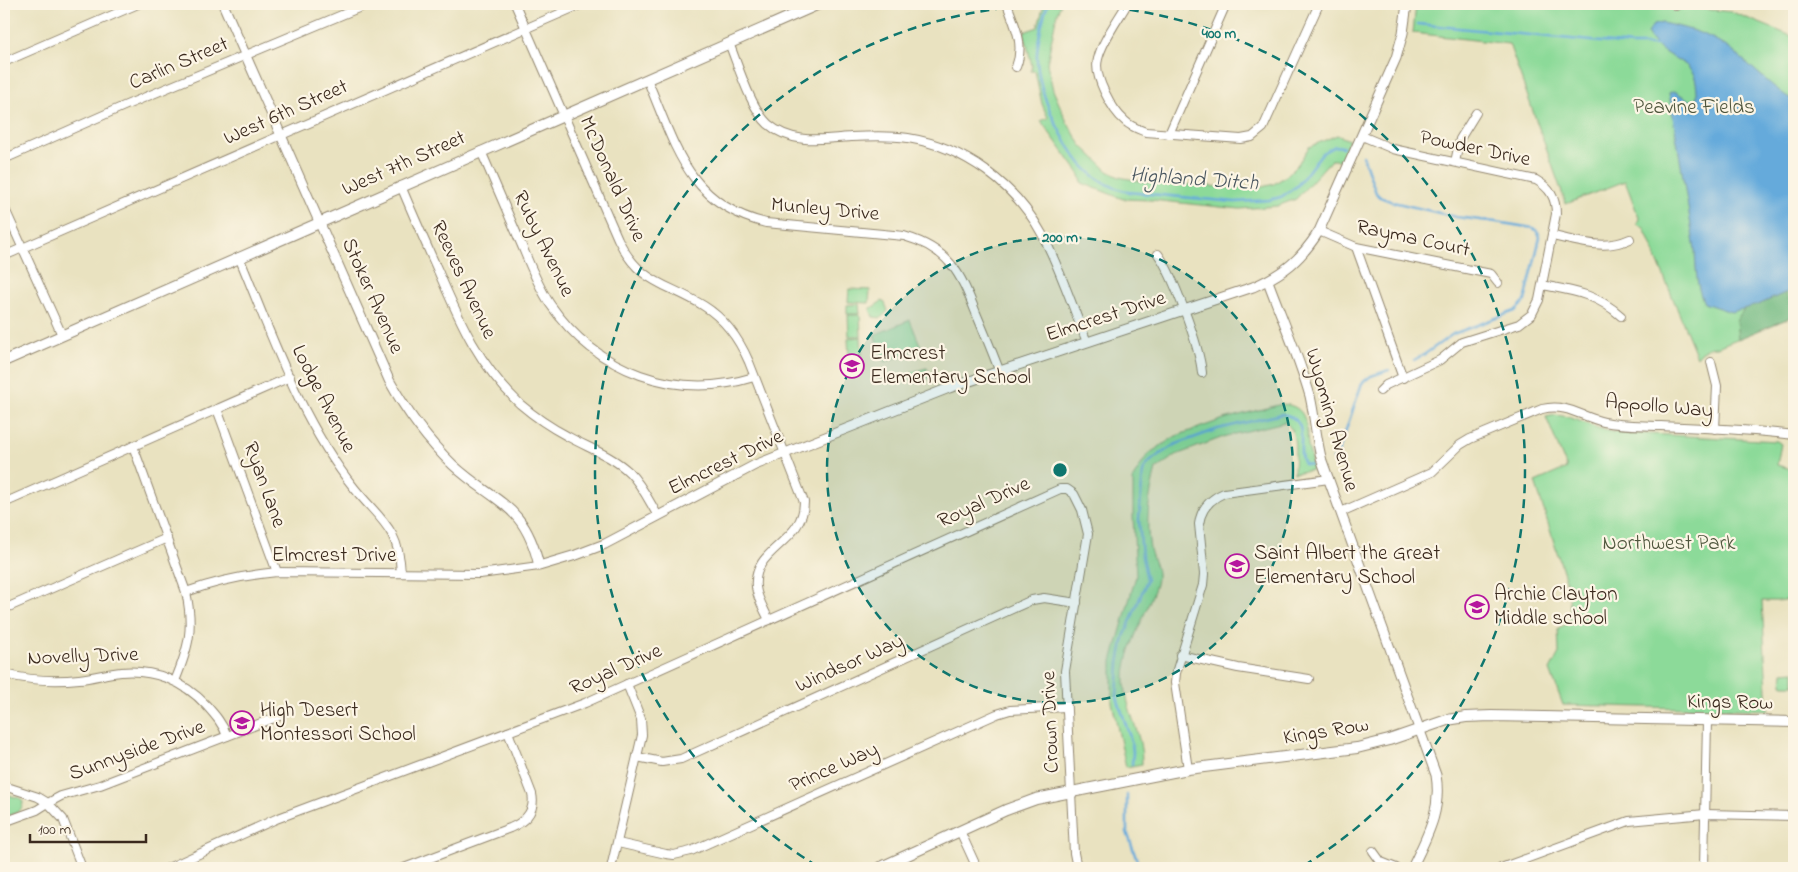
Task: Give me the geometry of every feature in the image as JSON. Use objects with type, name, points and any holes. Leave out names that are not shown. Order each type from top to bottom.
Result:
[{"type":"main road","name":"West 7th Street","points":[[4,361],[819,4]]},
{"type":"main road","name":"Kings Row","points":[[878,868],[1025,803],[1188,769],[1357,748],[1380,743],[1447,720],[1476,716],[1794,722]]},
{"type":"street","points":[[4,62],[138,4]]},
{"type":"street","name":"Stoker Avenue","points":[[223,4],[389,380],[422,430],[447,458],[464,474],[518,515],[531,537],[539,566]]},
{"type":"street","name":"Carlin Street","points":[[4,159],[368,4]]},
{"type":"street","name":"McDonald Drive","points":[[515,4],[618,239],[628,257],[646,276],[703,306],[723,321],[741,344],[786,452],[802,496],[804,507],[800,521],[795,529],[767,556],[757,571],[756,588],[769,620]]},
{"type":"street","name":"West 6th Street","points":[[4,256],[582,4]]},
{"type":"street","points":[[1007,4],[1021,42],[1016,68]]},
{"type":"street","points":[[1127,4],[1100,52],[1097,64],[1099,77],[1116,110],[1125,122],[1146,132],[1241,139],[1252,137],[1267,122],[1319,4]]},
{"type":"street","points":[[1169,134],[1226,4]]},
{"type":"street","points":[[1268,280],[1293,264],[1308,248],[1319,232],[1401,46],[1407,4]]},
{"type":"street","points":[[729,43],[757,109],[768,124],[782,133],[790,137],[809,139],[881,136],[909,138],[951,151],[991,174],[1016,197],[1042,233],[1087,342]]},
{"type":"street","name":"Munley Drive","points":[[647,79],[687,170],[708,194],[725,208],[745,217],[766,223],[904,236],[922,242],[946,258],[957,271],[965,285],[999,370]]},
{"type":"street","points":[[1455,162],[1460,139],[1476,113]]},
{"type":"street","name":"Powder Drive","points":[[1362,136],[1393,150],[1529,177],[1544,185],[1554,198],[1556,206],[1552,236],[1537,307],[1526,319],[1519,324],[1462,342],[1440,360],[1386,385],[1380,391]]},
{"type":"street","name":"Ruby Avenue","points":[[481,151],[542,289],[560,317],[584,342],[603,357],[623,368],[668,382],[683,385],[714,385],[754,377]]},
{"type":"street","name":"Reeves Avenue","points":[[401,186],[462,326],[476,351],[492,373],[522,405],[547,424],[610,457],[627,471],[642,489],[658,516]]},
{"type":"street","points":[[4,207],[62,335]]},
{"type":"street","name":"Rayma Court","points":[[1319,232],[1356,247],[1491,274],[1498,283]]},
{"type":"street","points":[[1552,236],[1602,246],[1620,244],[1630,239]]},
{"type":"street","points":[[1356,247],[1403,378]]},
{"type":"street","points":[[1158,254],[1167,268],[1183,310],[1199,357],[1202,373]]},
{"type":"street","name":"Lodge Avenue","points":[[239,257],[310,420],[326,450],[355,490],[383,520],[393,534],[400,555],[401,573]]},
{"type":"street","name":"Elmcrest Drive","points":[[186,592],[236,578],[277,572],[480,574],[539,566],[605,544],[740,472],[786,452],[969,380],[1253,287],[1268,280]]},
{"type":"street","name":"Wyoming Avenue","points":[[1268,280],[1307,386],[1319,450],[1436,775],[1438,799],[1433,822],[1412,868]]},
{"type":"street","points":[[1542,285],[1590,296],[1612,308],[1621,316]]},
{"type":"street","points":[[1711,362],[1717,386],[1715,429]]},
{"type":"street","points":[[4,503],[290,377]]},
{"type":"street","name":"Appollo Way","points":[[1341,512],[1427,474],[1441,465],[1460,445],[1470,439],[1542,408],[1568,408],[1595,420],[1614,424],[1766,431],[1794,435]]},
{"type":"street","name":"Ryan Lane","points":[[217,409],[277,572]]},
{"type":"street","points":[[133,446],[186,592],[191,629],[185,656],[175,681]]},
{"type":"street","points":[[1188,769],[1175,683],[1180,655],[1203,585],[1200,516],[1208,504],[1218,496],[1230,491],[1329,479]]},
{"type":"street","name":"Royal Drive","points":[[168,868],[276,819],[585,703],[1051,492],[1060,489],[1070,490]]},
{"type":"street","name":"Crown Drive","points":[[1070,490],[1082,510],[1088,534],[1065,670],[1074,853],[1077,868]]},
{"type":"street","points":[[4,609],[167,538]]},
{"type":"street","name":"Windsor Way","points":[[637,757],[662,762],[681,759],[1032,600],[1044,598],[1077,603]]},
{"type":"street","points":[[1180,655],[1238,668],[1309,679]]},
{"type":"street","name":"Novelly Drive","points":[[4,674],[52,680],[91,678],[121,672],[153,674],[175,681],[200,699],[220,720],[227,736]]},
{"type":"street","points":[[611,868],[642,735],[641,719],[627,684]]},
{"type":"street","name":"Prince Way","points":[[618,843],[674,855],[691,851],[997,714],[1010,710],[1066,707]]},
{"type":"street","name":"Sunnyside Drive","points":[[4,786],[38,797],[48,803],[61,796],[87,790],[282,715]]},
{"type":"street","points":[[1704,868],[1707,721]]},
{"type":"street","points":[[404,868],[510,828],[519,824],[528,816],[533,805],[532,794],[508,732]]},
{"type":"street","points":[[4,822],[37,810],[48,803],[63,819],[82,868]]},
{"type":"street","points":[[1501,868],[1630,821],[1672,819],[1705,814],[1794,816]]},
{"type":"street","points":[[960,831],[977,868]]},
{"type":"street","points":[[1373,851],[1381,862],[1396,868]]},
{"type":"green space","points":[[1044,4],[1061,4],[1057,13],[1047,63],[1053,90],[1067,122],[1081,145],[1108,171],[1119,177],[1145,182],[1240,188],[1262,187],[1274,184],[1286,176],[1298,164],[1309,147],[1337,135],[1349,140],[1341,160],[1331,160],[1296,199],[1277,206],[1240,209],[1123,199],[1082,183],[1080,175],[1041,121],[1048,118],[1042,104],[1035,71],[1031,71],[1032,66],[1024,32],[1038,27]]},
{"type":"green space","name":"Peavine Fields","points":[[1416,4],[1655,4],[1732,12],[1794,37],[1794,316],[1717,347],[1708,348],[1697,357],[1644,228],[1637,224],[1639,218],[1625,181],[1566,204],[1509,44],[1413,33]]},
{"type":"green space","points":[[849,289],[870,290],[869,303],[848,302]]},
{"type":"green space","points":[[1783,290],[1794,308],[1794,316],[1738,339],[1736,321],[1745,307]]},
{"type":"green space","points":[[882,301],[885,303],[888,311],[881,318],[873,317],[870,309]]},
{"type":"green space","points":[[859,304],[860,314],[847,314],[847,305]]},
{"type":"green space","points":[[848,315],[860,315],[861,336],[849,336]]},
{"type":"green space","points":[[910,320],[921,347],[885,362],[874,335]]},
{"type":"green space","points":[[861,337],[862,358],[849,358],[848,338]]},
{"type":"green space","points":[[927,368],[930,377],[915,383],[912,382],[910,375],[912,372]]},
{"type":"green space","points":[[1282,404],[1291,406],[1302,413],[1306,424],[1312,470],[1294,473],[1294,439],[1292,432],[1285,422],[1226,436],[1176,455],[1156,469],[1151,489],[1148,528],[1151,551],[1157,571],[1157,581],[1133,642],[1125,673],[1126,694],[1140,742],[1142,764],[1126,767],[1112,702],[1112,661],[1136,576],[1133,478],[1148,454],[1176,436],[1224,419]]},
{"type":"green space","name":"Northwest Park","points":[[1555,415],[1614,432],[1777,441],[1781,444],[1777,465],[1794,470],[1794,598],[1779,601],[1762,601],[1768,710],[1563,705],[1550,670],[1559,653],[1558,628],[1570,623],[1569,590],[1535,482],[1567,468],[1546,417]]},
{"type":"green space","points":[[1794,671],[1794,685],[1782,684],[1783,672]]},
{"type":"green space","points":[[4,794],[20,798],[23,806],[14,814],[4,817]]},
{"type":"water","points":[[1662,23],[1700,33],[1721,43],[1775,88],[1794,101],[1794,289],[1758,305],[1731,312],[1704,303],[1701,297],[1669,93],[1674,91],[1691,101],[1697,98],[1696,82],[1694,74],[1685,64],[1663,51],[1649,37],[1647,33],[1653,25]]},
{"type":"waterway","name":"Highland Ditch","points":[[1048,4],[1040,32],[1037,54],[1038,70],[1045,98],[1056,124],[1073,154],[1087,170],[1105,183],[1128,192],[1235,202],[1269,200],[1281,197],[1297,186],[1322,153],[1335,146],[1343,147]]},
{"type":"waterway","points":[[1418,24],[1632,45],[1657,45]]},
{"type":"waterway","name":"Highland Ditch","points":[[1363,156],[1376,193],[1380,197],[1393,202],[1456,217],[1533,228],[1540,237],[1525,301],[1515,311],[1453,334],[1414,360]]},
{"type":"waterway","name":"Highland Ditch","points":[[1333,459],[1337,456],[1362,383],[1371,376],[1389,370]]},
{"type":"waterway","name":"Highland Ditch","points":[[1132,764],[1132,744],[1117,697],[1119,663],[1124,637],[1147,580],[1142,557],[1139,519],[1143,472],[1146,466],[1174,445],[1218,429],[1282,414],[1292,417],[1298,422],[1301,436],[1301,458],[1304,464],[1312,465]]},
{"type":"waterway","name":"Highland Ditch","points":[[1127,795],[1127,832],[1140,868]]},
{"type":"place","name":"Elmcrest Elementary School","points":[[852,366]]},
{"type":"place","name":"Saint Albert the Great Elementary School","points":[[1237,566]]},
{"type":"place","name":"Archie Clayton Middle school","points":[[1477,607]]},
{"type":"place","name":"High Desert Montessori School","points":[[242,723]]}]
